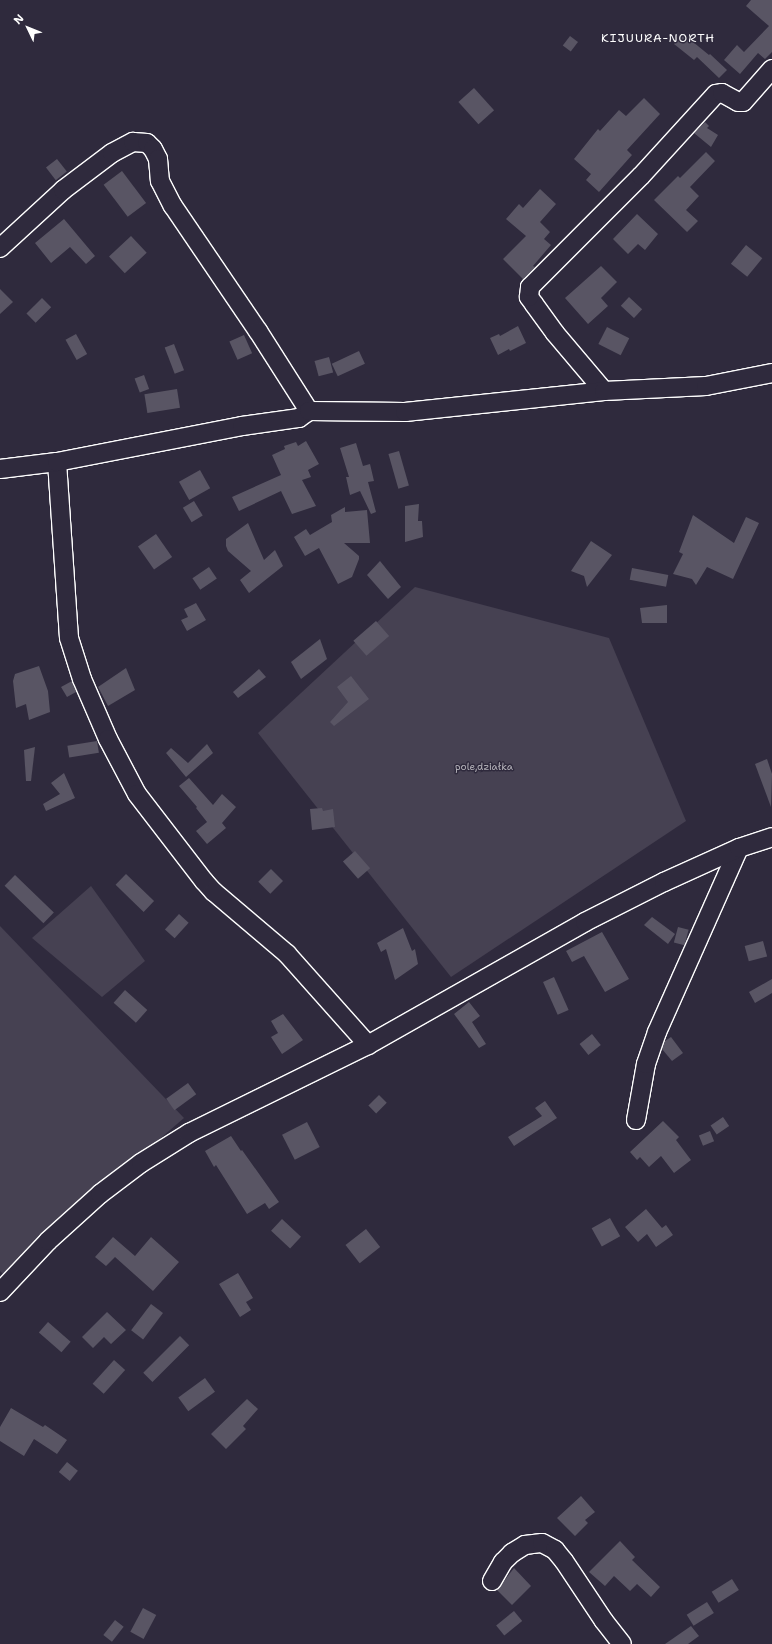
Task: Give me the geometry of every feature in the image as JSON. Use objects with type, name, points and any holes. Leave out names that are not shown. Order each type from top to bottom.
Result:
[{"type":"street","points":[[604,391],[555,333],[534,304],[529,297],[530,288],[641,176],[716,94],[722,93],[743,102],[772,69]]},
{"type":"street","points":[[0,248],[63,190],[112,153],[133,142],[146,143],[153,148],[158,159],[160,181],[173,206],[258,331],[309,411]]},
{"type":"street","points":[[0,469],[57,462],[242,426],[299,418],[309,411],[405,412],[604,391],[706,386],[772,373]]},
{"type":"street","points":[[57,462],[69,638],[82,679],[108,739],[137,794],[195,871],[214,892],[287,954],[368,1045]]},
{"type":"street","points":[[0,1292],[54,1236],[100,1194],[141,1163],[189,1133],[368,1045],[585,922],[664,882],[739,848],[772,837]]},
{"type":"street","points":[[636,1120],[646,1064],[657,1032],[739,848]]},
{"type":"street","points":[[492,1581],[503,1562],[512,1553],[525,1545],[542,1543],[555,1550],[564,1561],[604,1621],[622,1644]]},
{"type":"green space","name":"pole,działka","points":[[415,587],[609,638],[686,821],[451,977],[258,733]]},
{"type":"green space","points":[[91,886],[145,961],[102,997],[32,938]]},
{"type":"green space","points":[[0,926],[184,1118],[3,1274],[0,1271]]},
{"type":"building","points":[[751,0],[772,0],[772,52],[765,59],[758,53],[740,74],[724,60],[737,45],[744,52],[769,26],[746,6]]},
{"type":"building","points":[[682,33],[709,55],[710,54],[727,70],[719,78],[697,57],[694,60],[674,44]]},
{"type":"building","points":[[570,36],[578,42],[571,52],[563,46]]},
{"type":"building","points":[[474,88],[494,110],[478,124],[458,102]]},
{"type":"building","points":[[644,98],[660,114],[627,150],[632,155],[599,192],[586,180],[591,174],[574,159],[598,129],[600,131],[619,110],[626,116]]},
{"type":"building","points":[[705,122],[709,126],[707,128],[718,135],[711,147],[694,133]]},
{"type":"building","points":[[706,152],[715,161],[690,187],[699,196],[686,210],[698,221],[687,232],[654,200],[678,176],[680,178]]},
{"type":"building","points":[[57,159],[67,172],[56,180],[46,168]]},
{"type":"building","points":[[122,171],[146,203],[128,217],[104,185]]},
{"type":"building","points":[[540,189],[556,204],[540,222],[550,232],[544,239],[551,245],[533,266],[535,267],[523,279],[503,259],[526,236],[506,219],[519,204],[523,208]]},
{"type":"building","points":[[637,214],[658,234],[645,250],[638,244],[628,254],[613,239]]},
{"type":"building","points":[[64,219],[95,256],[86,264],[70,247],[51,263],[35,243]]},
{"type":"building","points":[[131,236],[147,253],[125,273],[109,256]]},
{"type":"building","points":[[746,245],[762,258],[747,277],[731,264]]},
{"type":"building","points":[[601,266],[617,282],[601,298],[608,306],[588,324],[565,298]]},
{"type":"building","points":[[0,289],[13,302],[0,314]]},
{"type":"building","points":[[629,297],[642,309],[634,318],[621,306]]},
{"type":"building","points":[[42,298],[51,307],[36,323],[26,314]]},
{"type":"building","points":[[518,326],[526,343],[498,355],[490,338],[499,334],[500,336]]},
{"type":"building","points":[[607,327],[629,338],[621,355],[598,344]]},
{"type":"building","points":[[76,334],[87,354],[77,360],[66,340]]},
{"type":"building","points":[[244,335],[252,353],[238,360],[229,342]]},
{"type":"building","points":[[174,344],[184,370],[175,374],[165,348]]},
{"type":"building","points":[[359,351],[365,364],[338,376],[332,364]]},
{"type":"building","points":[[329,357],[333,372],[319,376],[315,361]]},
{"type":"building","points":[[144,375],[149,389],[140,393],[135,378]]},
{"type":"building","points":[[177,389],[180,408],[147,413],[144,394]]},
{"type":"building","points":[[306,441],[319,464],[308,470],[311,477],[302,480],[316,506],[292,514],[281,491],[239,511],[232,497],[281,475],[272,455],[285,449],[284,446],[296,442],[298,446]]},
{"type":"building","points":[[356,443],[363,466],[370,464],[374,481],[368,482],[376,512],[371,514],[360,491],[350,495],[346,477],[349,477],[340,448]]},
{"type":"building","points":[[399,451],[409,486],[398,489],[388,454]]},
{"type":"building","points":[[200,470],[210,488],[189,500],[179,482]]},
{"type":"building","points":[[194,501],[203,516],[192,522],[183,508]]},
{"type":"building","points":[[419,504],[418,521],[422,521],[423,537],[405,542],[405,506]]},
{"type":"building","points":[[345,507],[345,512],[367,510],[370,543],[344,543],[359,556],[359,559],[352,577],[338,584],[319,548],[305,556],[294,537],[306,529],[310,535],[332,522],[331,515]]},
{"type":"building","points":[[693,515],[734,543],[746,517],[759,523],[733,579],[707,567],[696,585],[692,579],[673,574],[683,554],[679,552]]},
{"type":"building","points":[[248,523],[264,560],[275,550],[283,566],[249,593],[240,580],[251,571],[228,551],[226,546],[226,539]]},
{"type":"building","points":[[156,534],[172,557],[154,570],[138,547]]},
{"type":"building","points":[[591,541],[612,555],[587,587],[584,576],[571,571]]},
{"type":"building","points":[[380,561],[401,587],[388,599],[367,575]]},
{"type":"building","points":[[209,567],[217,579],[200,590],[192,578]]},
{"type":"building","points":[[632,568],[668,575],[666,587],[630,580]]},
{"type":"building","points":[[196,603],[206,620],[187,631],[181,620],[188,617],[184,609]]},
{"type":"building","points":[[667,605],[667,623],[642,623],[640,608]]},
{"type":"building","points":[[376,621],[389,636],[366,656],[353,641]]},
{"type":"building","points":[[320,639],[327,659],[301,679],[291,662]]},
{"type":"building","points":[[39,666],[48,691],[50,712],[29,720],[26,704],[16,708],[13,681],[15,674]]},
{"type":"building","points":[[126,668],[135,690],[108,706],[98,687]]},
{"type":"building","points":[[259,669],[266,677],[238,698],[233,692]]},
{"type":"building","points":[[351,676],[369,699],[334,726],[330,722],[348,702],[337,687]]},
{"type":"building","points":[[72,681],[76,692],[67,697],[61,687]]},
{"type":"building","points":[[97,741],[99,753],[69,758],[67,746]]},
{"type":"building","points":[[207,744],[213,753],[186,777],[166,753],[171,748],[188,763]]},
{"type":"building","points":[[35,747],[31,781],[26,781],[24,750]]},
{"type":"building","points":[[767,759],[772,774],[771,807],[755,764]]},
{"type":"building","points":[[64,773],[75,798],[46,811],[43,804],[60,794],[51,783]]},
{"type":"building","points":[[189,778],[213,805],[222,794],[236,807],[222,823],[226,828],[207,844],[196,831],[207,822],[196,808],[197,807],[179,786]]},
{"type":"building","points":[[322,808],[323,811],[333,809],[335,827],[312,830],[310,809]]},
{"type":"building","points":[[355,851],[370,868],[358,879],[343,861]]},
{"type":"building","points":[[271,869],[283,881],[270,894],[258,882]]},
{"type":"building","points":[[126,874],[154,901],[144,912],[116,885]]},
{"type":"building","points":[[15,875],[54,913],[43,923],[5,886]]},
{"type":"building","points":[[179,914],[189,923],[175,938],[165,930]]},
{"type":"building","points":[[652,917],[675,934],[668,944],[644,925]]},
{"type":"building","points":[[678,927],[689,930],[684,945],[674,942]]},
{"type":"building","points":[[403,928],[412,951],[415,949],[418,964],[395,980],[386,949],[381,952],[377,943]]},
{"type":"building","points":[[602,932],[629,979],[605,992],[584,956],[572,962],[566,951]]},
{"type":"building","points":[[763,941],[767,956],[749,961],[745,946]]},
{"type":"building","points":[[554,977],[569,1010],[558,1015],[543,982]]},
{"type":"building","points":[[772,979],[772,993],[755,1003],[749,992]]},
{"type":"building","points":[[125,990],[147,1010],[136,1023],[114,1003]]},
{"type":"building","points":[[469,1002],[480,1016],[472,1022],[486,1044],[479,1048],[454,1014]]},
{"type":"building","points":[[283,1014],[303,1040],[282,1054],[271,1037],[278,1033],[271,1021]]},
{"type":"building","points":[[592,1034],[601,1045],[588,1055],[580,1044]]},
{"type":"building","points":[[671,1037],[683,1053],[672,1061],[662,1049],[665,1041]]},
{"type":"building","points":[[188,1083],[196,1094],[174,1110],[166,1099]]},
{"type":"building","points":[[379,1095],[387,1103],[376,1113],[368,1106]]},
{"type":"building","points":[[545,1101],[557,1118],[514,1146],[508,1137],[542,1116],[535,1108]]},
{"type":"building","points":[[723,1117],[729,1126],[717,1135],[711,1125]]},
{"type":"building","points":[[663,1121],[679,1137],[676,1140],[691,1160],[674,1173],[661,1156],[649,1167],[640,1157],[637,1160],[630,1152]]},
{"type":"building","points":[[307,1122],[320,1147],[295,1160],[282,1135]]},
{"type":"building","points":[[710,1131],[714,1141],[703,1146],[699,1135]]},
{"type":"building","points":[[231,1136],[279,1202],[269,1209],[265,1203],[247,1214],[216,1165],[214,1167],[205,1151]]},
{"type":"building","points":[[646,1209],[662,1228],[666,1225],[673,1235],[656,1247],[647,1234],[638,1242],[625,1227]]},
{"type":"building","points":[[610,1218],[620,1236],[602,1247],[592,1228]]},
{"type":"building","points":[[282,1219],[301,1237],[290,1248],[271,1231]]},
{"type":"building","points":[[366,1229],[380,1247],[360,1263],[346,1245]]},
{"type":"building","points":[[113,1237],[135,1256],[151,1237],[179,1262],[153,1291],[115,1257],[106,1266],[95,1257]]},
{"type":"building","points":[[238,1273],[253,1298],[246,1302],[251,1310],[240,1317],[219,1284]]},
{"type":"building","points":[[151,1304],[163,1313],[143,1339],[131,1330]]},
{"type":"building","points":[[107,1312],[126,1330],[111,1344],[104,1337],[93,1348],[82,1337]]},
{"type":"building","points":[[48,1322],[71,1342],[61,1352],[39,1333]]},
{"type":"building","points":[[180,1336],[189,1345],[152,1382],[143,1373]]},
{"type":"building","points":[[114,1360],[125,1370],[104,1394],[93,1384]]},
{"type":"building","points":[[205,1378],[215,1392],[188,1411],[178,1397]]},
{"type":"building","points":[[247,1399],[258,1409],[243,1426],[246,1429],[226,1449],[211,1434]]},
{"type":"building","points":[[11,1408],[43,1427],[45,1425],[67,1440],[57,1454],[34,1439],[24,1456],[0,1441],[0,1427]]},
{"type":"building","points":[[67,1462],[78,1471],[70,1481],[59,1472]]},
{"type":"building","points":[[581,1496],[595,1512],[585,1520],[588,1523],[575,1536],[557,1518]]},
{"type":"building","points":[[620,1541],[635,1557],[632,1560],[660,1587],[651,1597],[637,1584],[630,1591],[614,1576],[605,1586],[589,1572]]},
{"type":"building","points":[[514,1568],[531,1586],[512,1605],[497,1590]]},
{"type":"building","points":[[732,1579],[739,1590],[719,1603],[712,1592]]},
{"type":"building","points":[[707,1602],[714,1613],[694,1626],[687,1615]]},
{"type":"building","points":[[143,1608],[156,1615],[144,1639],[130,1632]]},
{"type":"building","points":[[514,1611],[522,1621],[504,1636],[496,1625]]},
{"type":"building","points":[[115,1620],[124,1627],[112,1642],[103,1635]]},
{"type":"building","points":[[691,1626],[699,1636],[688,1644],[665,1644]]},
{"type":"district","name":"KIJUURA-NORTH","points":[[658,39]]}]
